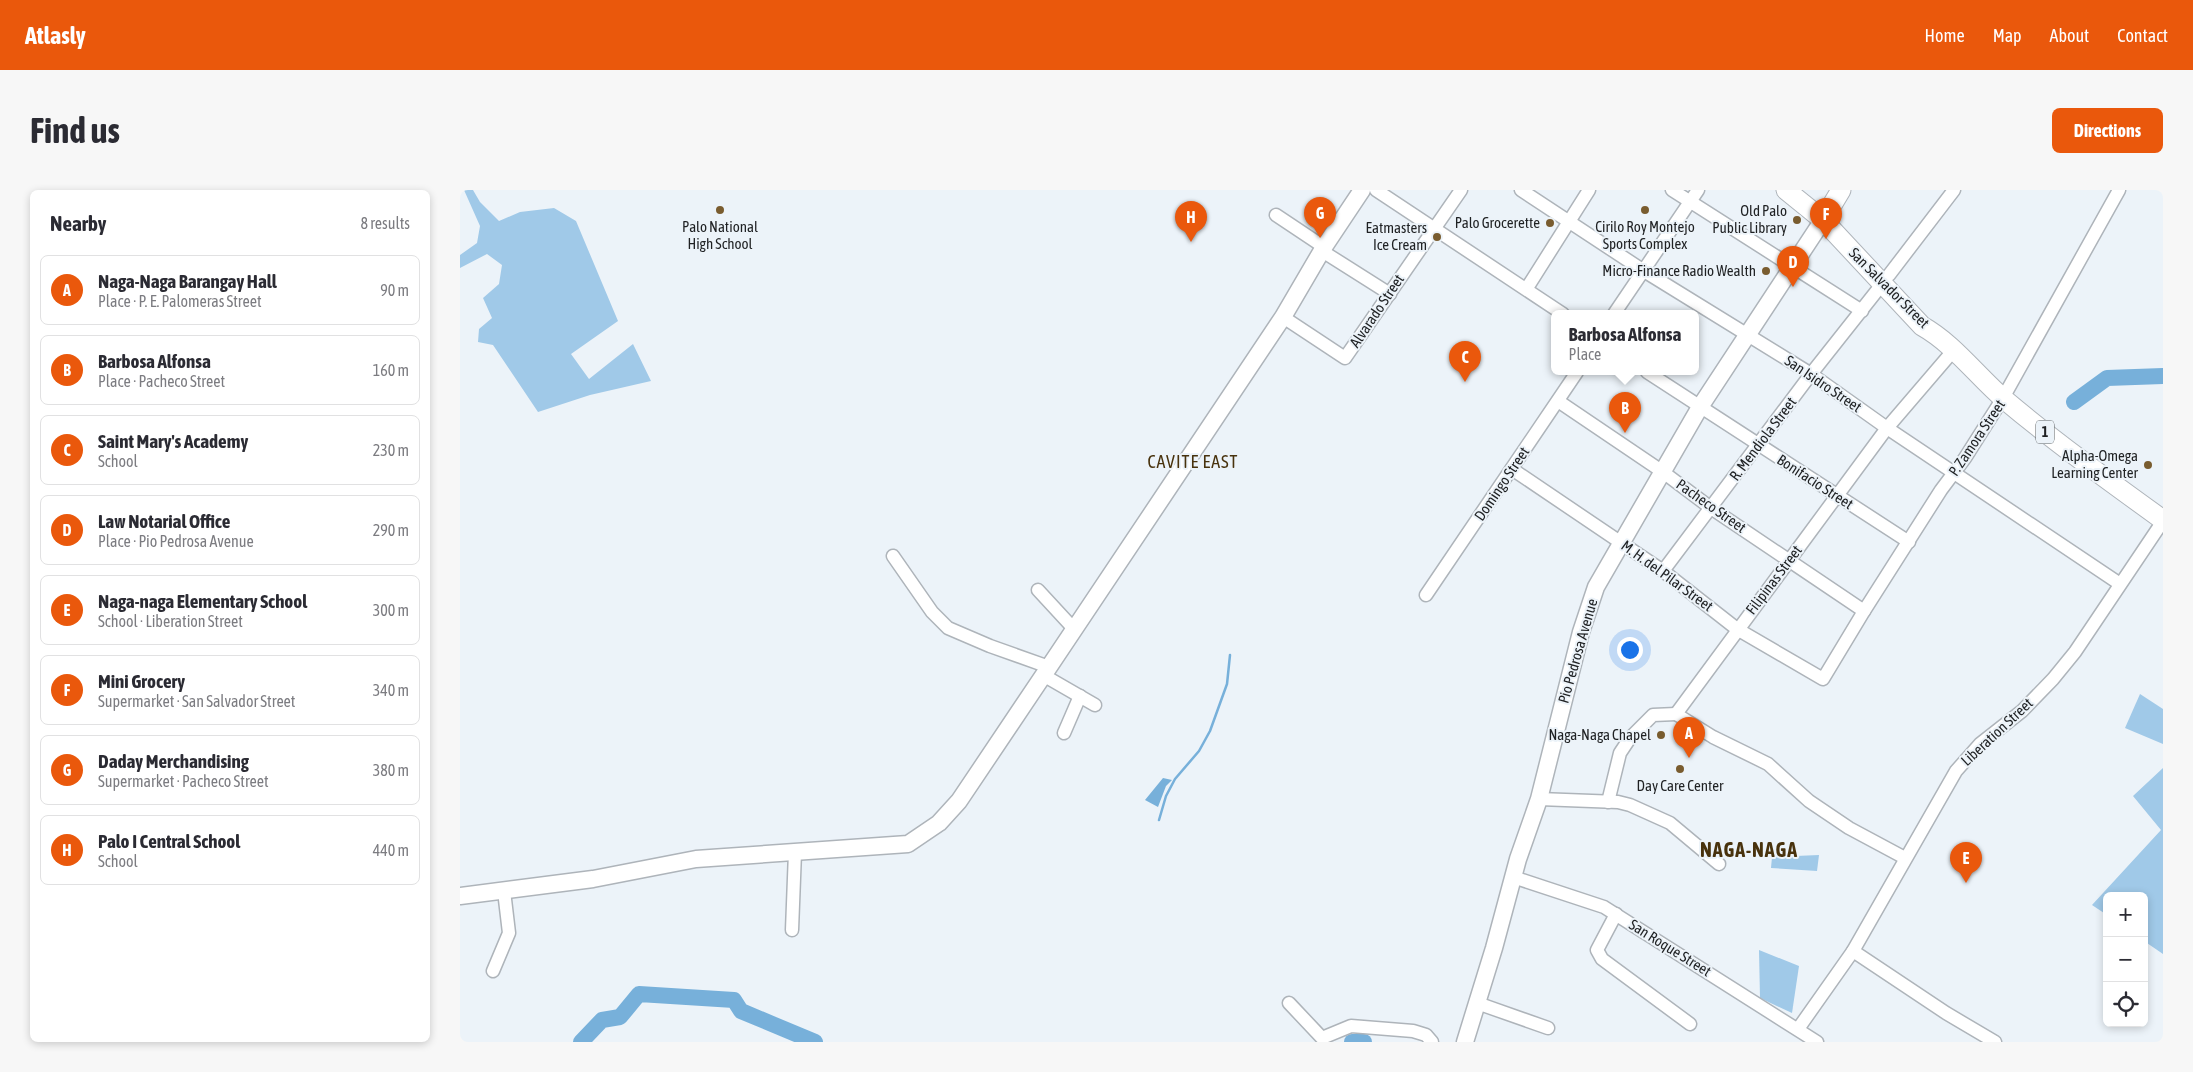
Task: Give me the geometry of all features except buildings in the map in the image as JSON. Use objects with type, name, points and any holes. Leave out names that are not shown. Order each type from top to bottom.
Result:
[{"type":"highway","name":"San Salvador Street","points":[[1786,190],[1818,204],[1886,279],[1929,317],[1936,334],[2003,398],[2068,451],[2163,520]]},
{"type":"highway","points":[[1818,204],[1842,190]]},
{"type":"main road","points":[[460,896],[593,879],[696,860],[908,844],[939,822],[959,801],[1283,316],[1323,249],[1362,190]]},
{"type":"main road","name":"Pio Pedrosa Avenue","points":[[1465,1042],[1513,876],[1539,798],[1581,632],[1596,587],[1700,407],[1792,267],[1818,204]]},
{"type":"street","points":[[1376,190],[1557,310]]},
{"type":"street","name":"Alvarado Street","points":[[1283,316],[1345,358],[1460,190]]},
{"type":"street","name":"San Isidro Street","points":[[1521,190],[1644,271],[1811,374],[1887,428],[2120,584]]},
{"type":"street","points":[[1526,288],[1589,190]]},
{"type":"street","points":[[1672,190],[1862,311]]},
{"type":"street","points":[[1617,310],[1698,190]]},
{"type":"street","name":"R. Mendiola Street","points":[[1663,571],[1760,445],[1811,374],[1862,311],[1954,190]]},
{"type":"street","name":"P. Zamora Street","points":[[1823,679],[1864,611],[2003,398],[2119,190]]},
{"type":"street","points":[[1276,216],[1390,294]]},
{"type":"street","name":"Filipinas Street","points":[[1676,714],[1887,428],[1953,351]]},
{"type":"street","name":"Domingo Street","points":[[1426,595],[1512,470],[1574,375]]},
{"type":"street","name":"Bonifacio Street","points":[[1652,375],[1909,542]]},
{"type":"street","name":"Pacheco Street","points":[[1558,401],[1663,472],[1711,508],[1864,611]]},
{"type":"street","name":"M. H. del Pilar Street","points":[[1512,470],[1663,571],[1738,629],[1823,679]]},
{"type":"street","name":"Liberation Street","points":[[1798,1029],[1853,951],[1956,771],[1980,744],[2022,711],[2053,679],[2074,652],[2163,520]]},
{"type":"street","points":[[893,556],[932,612],[948,628],[1046,671],[1095,705]]},
{"type":"street","points":[[1038,590],[1074,629]]},
{"type":"street","points":[[1064,733],[1080,696]]},
{"type":"street","points":[[1608,802],[1620,753],[1630,738],[1652,715],[1676,714],[1713,737],[1768,764],[1810,801],[1849,828],[1905,858]]},
{"type":"street","points":[[1539,798],[1630,805],[1670,822],[1692,843],[1719,864]]},
{"type":"street","points":[[792,930],[796,852]]},
{"type":"street","name":"San Roque Street","points":[[1513,876],[1604,907],[1817,1042]]},
{"type":"street","points":[[493,971],[509,933],[504,891]]},
{"type":"street","points":[[1616,914],[1597,950],[1602,959],[1690,1024]]},
{"type":"street","points":[[1853,951],[1946,1013],[1994,1042]]},
{"type":"street","points":[[1478,1002],[1548,1028]]},
{"type":"street","points":[[1289,1003],[1322,1038],[1351,1026],[1413,1031],[1426,1035],[1432,1042]]},
{"type":"shaded area","points":[[464,190],[473,190],[480,202],[499,221],[520,212],[554,208],[576,221],[618,321],[571,354],[589,379],[633,344],[651,381],[590,395],[538,412],[493,345],[478,342],[479,329],[492,318],[483,298],[499,284],[502,265],[487,254],[460,268],[460,255],[477,243],[480,226]]},
{"type":"shaded area","points":[[2140,694],[2163,709],[2163,744],[2125,728]]},
{"type":"shaded area","points":[[2163,768],[2163,954],[2148,944],[2148,892],[2104,892],[2161,830],[2133,796]]},
{"type":"shaded area","points":[[1163,778],[1172,780],[1166,786],[1158,807],[1145,800]]},
{"type":"shaded area","points":[[1819,855],[1817,871],[1771,868],[1772,857]]},
{"type":"shaded area","points":[[2103,893],[2103,912],[2092,905]]},
{"type":"shaded area","points":[[1759,950],[1799,966],[1792,1013],[1760,998]]},
{"type":"waterway","points":[[2074,402],[2107,378],[2163,376]]},
{"type":"waterway","points":[[1159,820],[1166,796],[1175,779],[1199,751],[1210,731],[1227,684],[1230,655]]},
{"type":"waterway","points":[[581,1042],[602,1020],[620,1017],[639,994],[734,1000],[741,1011],[815,1042]]},
{"type":"waterway","points":[[1352,1042],[1364,1042]]},
{"type":"place","name":"Palo National High School","points":[[720,210]]},
{"type":"place","name":"Cirilo Roy Montejo Sports Complex","points":[[1645,210]]},
{"type":"place","name":"Old Palo Public Library","points":[[1797,220]]},
{"type":"place","name":"Palo Grocerette","points":[[1550,223]]},
{"type":"place","name":"Eatmasters Ice Cream","points":[[1437,237]]},
{"type":"place","name":"Daday Merchandising","points":[[1320,238]]},
{"type":"place","name":"Mini Grocery","points":[[1826,239]]},
{"type":"place","name":"Palo I Central School","points":[[1191,242]]},
{"type":"place","name":"Micro-Finance Radio Wealth","points":[[1766,271]]},
{"type":"place","name":"Law Notarial Office","points":[[1793,287]]},
{"type":"place","name":"Saint Mary's Academy","points":[[1465,382]]},
{"type":"place","name":"Barbosa Alfonsa","points":[[1625,433]]},
{"type":"place","name":"Alpha-Omega Learning Center","points":[[2148,465]]},
{"type":"place","name":"Naga-Naga Chapel","points":[[1661,735]]},
{"type":"place","name":"Naga-Naga Barangay Hall","points":[[1689,758]]},
{"type":"place","name":"Day Care Center","points":[[1680,769]]},
{"type":"place","name":"Naga-naga Elementary School","points":[[1966,883]]},
{"type":"district","name":"CAVITE EAST","points":[[1193,462]]},
{"type":"district","name":"NAGA-NAGA","points":[[1749,850]]}]
